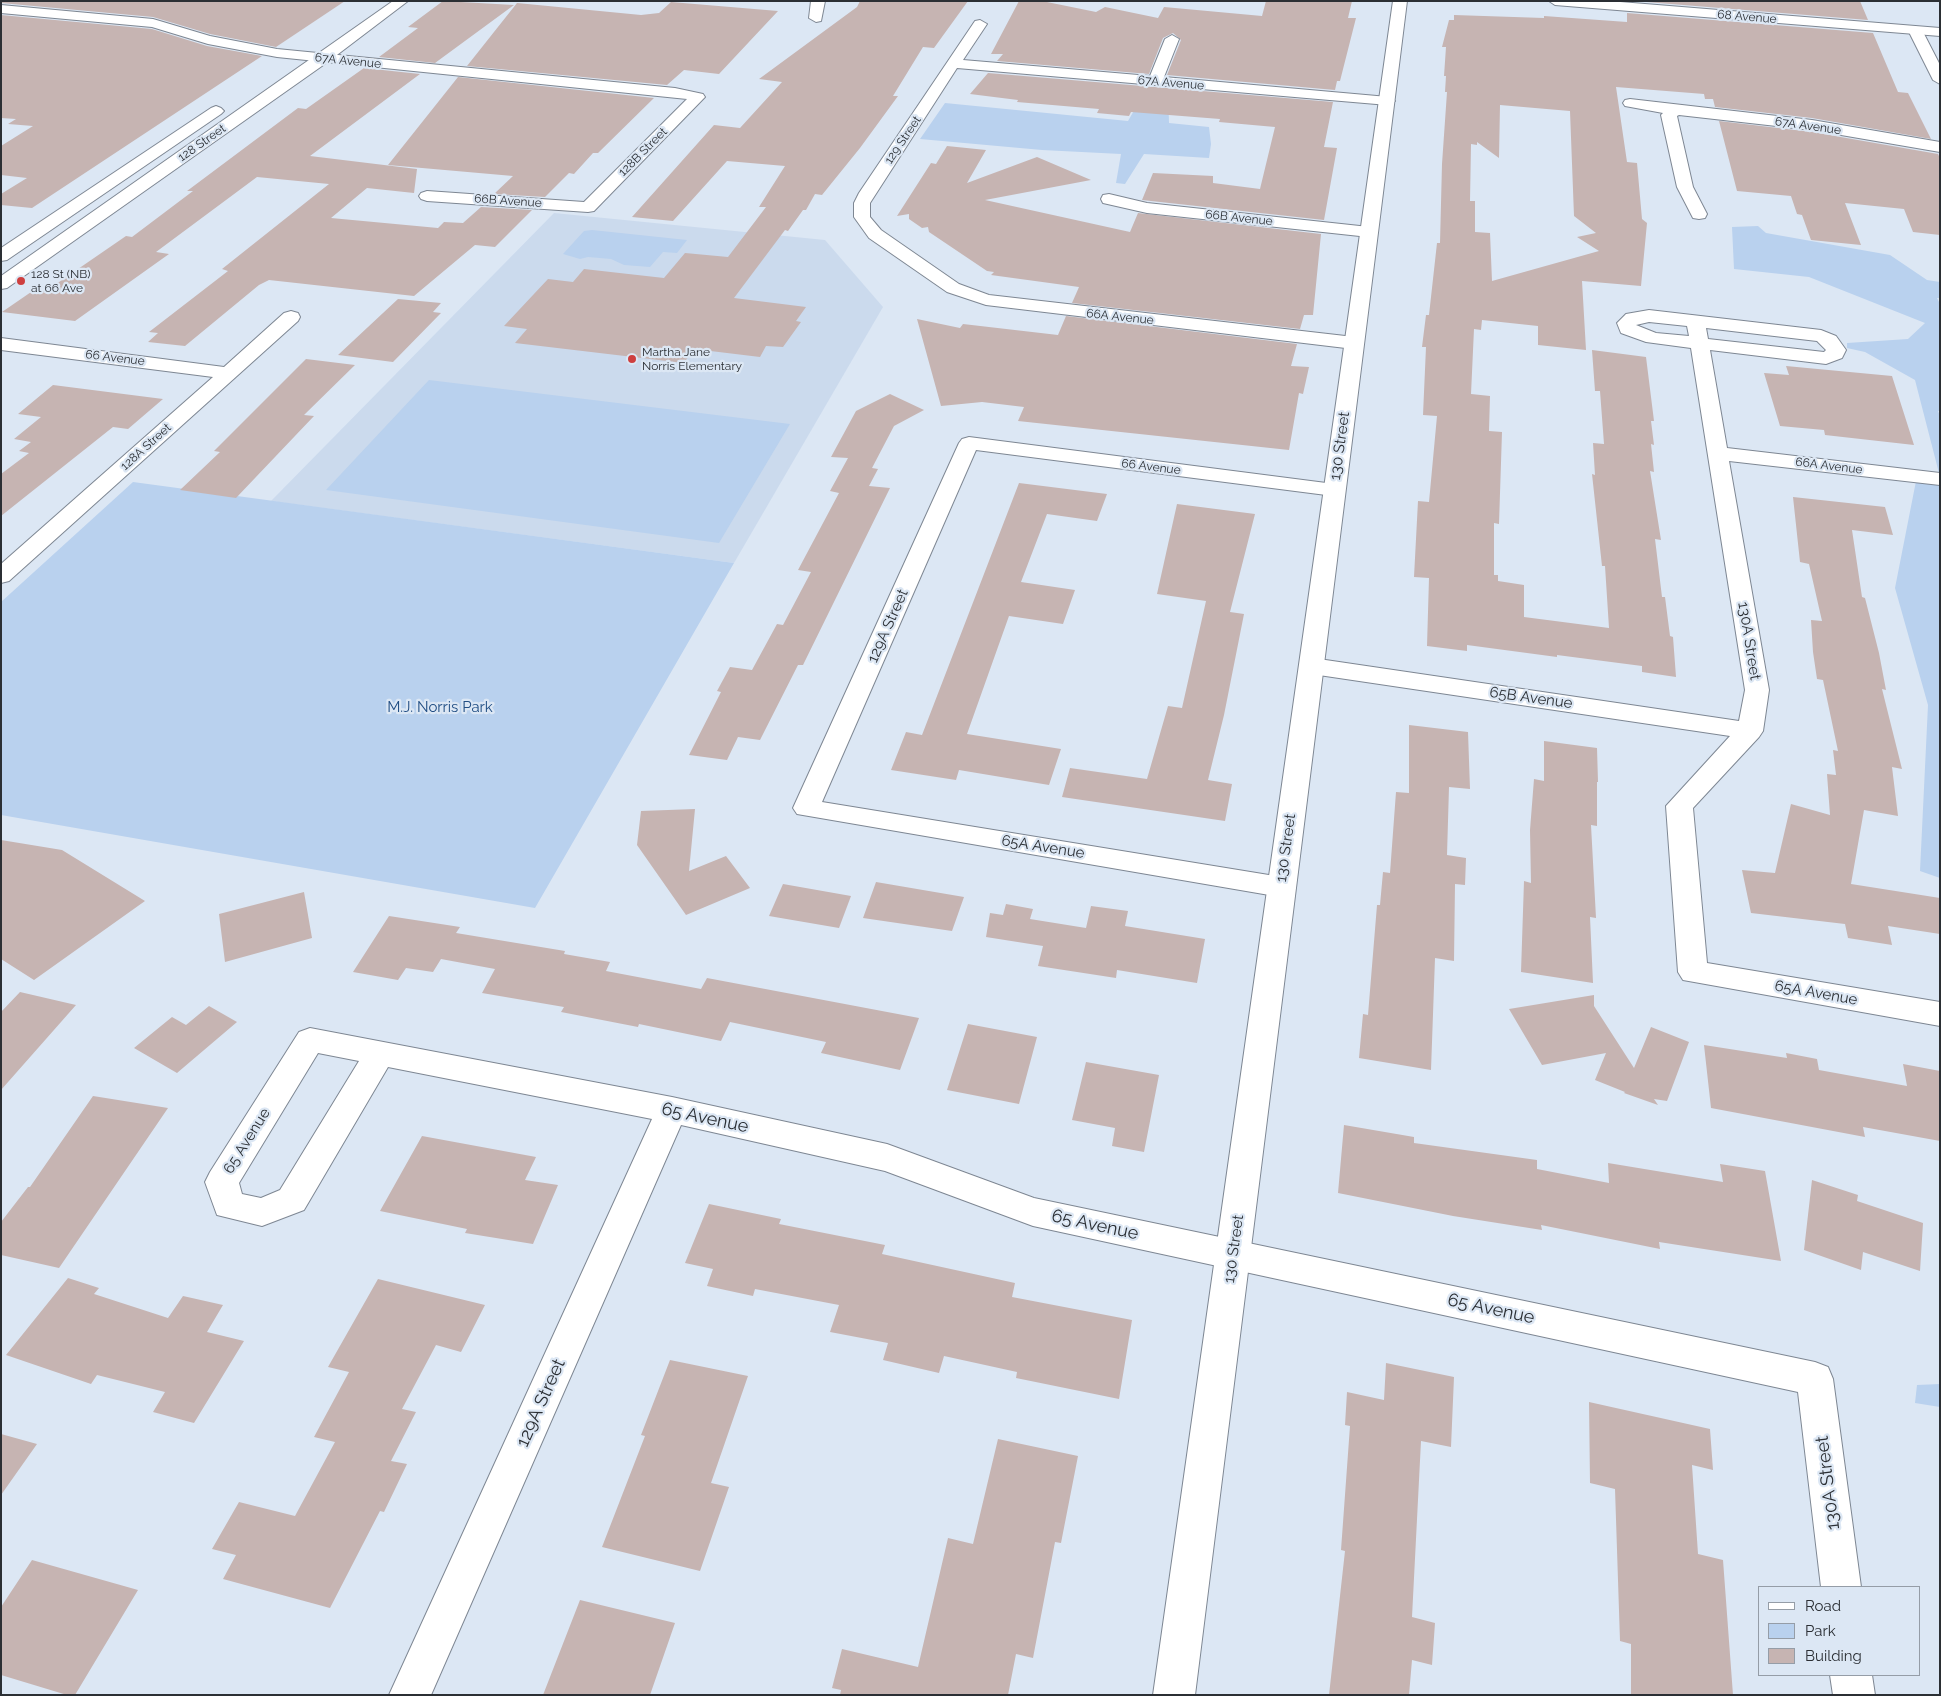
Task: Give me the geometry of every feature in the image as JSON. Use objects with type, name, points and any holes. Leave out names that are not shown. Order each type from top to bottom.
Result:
[{"type":"street","name":"128 Street","points":[[1,284],[324,58],[402,1]]},
{"type":"street","points":[[816,18],[818,1]]},
{"type":"street","name":"130 Street","points":[[1174,1695],[1400,1]]},
{"type":"street","name":"68 Avenue","points":[[1555,1],[1940,32]]},
{"type":"street","name":"67A Avenue","points":[[1,9],[153,23],[208,40],[298,56],[675,92],[698,97]]},
{"type":"street","name":"129 Street","points":[[898,251],[868,227],[862,217],[862,203],[980,24]]},
{"type":"street","points":[[1915,30],[1940,80]]},
{"type":"street","points":[[1155,81],[1172,39]]},
{"type":"street","points":[[277,70],[313,45]]},
{"type":"street","name":"67A Avenue","points":[[955,64],[1388,101]]},
{"type":"street","name":"128B Street","points":[[588,207],[698,97]]},
{"type":"street","name":"128 Street","points":[[1,256],[228,103]]},
{"type":"street","name":"67A Avenue","points":[[1630,103],[1673,112],[1812,125],[1940,147]]},
{"type":"street","points":[[1673,112],[1685,187],[1699,214]]},
{"type":"street","name":"66B Avenue","points":[[427,196],[588,207]]},
{"type":"street","name":"66B Avenue","points":[[1109,199],[1147,208],[1369,232]]},
{"type":"street","name":"66A Avenue","points":[[898,251],[953,288],[986,300],[1354,342]]},
{"type":"street","points":[[1649,316],[1821,336],[1830,340],[1836,350],[1835,354],[1826,358],[1700,344],[1653,338],[1628,329],[1626,323],[1634,318],[1649,316]]},
{"type":"street","name":"128A Street","points":[[1,576],[291,317]]},
{"type":"street","name":"130A Street","points":[[1696,322],[1757,690],[1750,730]]},
{"type":"street","name":"66 Avenue","points":[[1,344],[229,373]]},
{"type":"street","name":"66 Avenue","points":[[969,443],[1334,490]]},
{"type":"street","name":"129A Street","points":[[806,808],[969,443]]},
{"type":"street","name":"66A Avenue","points":[[1718,453],[1940,479]]},
{"type":"street","name":"65B Avenue","points":[[1312,666],[1750,730]]},
{"type":"street","name":"65A Avenue","points":[[1750,730],[1679,806],[1693,972],[1940,1014]]},
{"type":"street","name":"65A Avenue","points":[[806,808],[1281,886]]},
{"type":"street","name":"65 Avenue","points":[[380,1053],[292,1200],[262,1212],[229,1205],[222,1182],[310,1040],[380,1053],[672,1110],[887,1158],[1033,1212],[1815,1379]]},
{"type":"street","name":"129A Street","points":[[410,1695],[672,1110]]},
{"type":"street","name":"130A Street","points":[[1815,1379],[1840,1586]]},
{"type":"street","points":[[1851,1676],[1854,1695]]},
{"type":"shaded area","name":"Martha Jane Norris Elementary","points":[[554,213],[825,240],[883,307],[734,563],[271,501]]},
{"type":"green space","points":[[1147,88],[1168,90],[1169,123],[1209,127],[1211,144],[1209,158],[1144,154],[1125,184],[1116,183],[1121,154],[1042,150],[920,139],[945,103],[1128,121]]},
{"type":"green space","points":[[1758,226],[1766,233],[1890,255],[1927,280],[1940,282],[1940,298],[1937,298],[1940,304],[1940,411],[1938,411],[1940,416],[1940,477],[1915,380],[1865,352],[1847,348],[1847,343],[1908,339],[1925,323],[1809,277],[1734,269],[1732,227]]},
{"type":"green space","points":[[592,230],[687,240],[677,253],[663,252],[650,267],[624,265],[611,259],[588,257],[580,259],[563,254],[584,231]]},
{"type":"green space","points":[[429,380],[790,424],[719,543],[326,490]]},
{"type":"green space","points":[[1917,476],[1940,479],[1940,878],[1920,871],[1928,705],[1895,588]]},
{"type":"green space","name":"M.J. Norris Park","points":[[133,482],[734,563],[535,908],[1,815],[1,602]]},
{"type":"green space","points":[[1940,1384],[1940,1407],[1915,1403],[1917,1385]]},
{"type":"building","points":[[1,1],[345,1],[276,47],[210,34],[153,17],[1,3]]},
{"type":"building","points":[[443,1],[514,5],[435,63],[379,57],[418,28],[408,27]]},
{"type":"building","points":[[860,1],[968,1],[934,48],[923,47],[893,96],[898,96],[860,148],[822,195],[815,194],[806,210],[803,210],[788,231],[785,230],[734,298],[806,307],[796,321],[801,322],[783,347],[766,346],[760,357],[694,349],[684,363],[515,343],[527,329],[504,326],[548,279],[573,282],[584,269],[664,278],[685,253],[728,257],[766,207],[759,207],[785,166],[727,161],[673,221],[632,217],[714,125],[740,128],[782,82],[759,79],[857,7]]},
{"type":"building","points":[[1019,1],[1042,1],[1096,12],[1105,7],[1158,18],[1164,7],[1262,16],[1266,1],[1352,1],[1348,18],[1356,18],[1340,81],[1337,81],[1335,90],[1167,75],[1181,40],[1173,33],[1163,38],[1149,74],[997,61],[1003,54],[991,54]]},
{"type":"building","points":[[1634,1],[1860,1],[1868,20]]},
{"type":"building","points":[[671,2],[778,11],[719,74],[684,70],[667,85],[467,66],[517,3],[641,15],[659,13]]},
{"type":"building","points":[[1627,13],[1873,33],[1898,92],[1908,93],[1931,139],[1812,118],[1715,107],[1713,99],[1705,99],[1704,94],[1616,87],[1627,162],[1637,163],[1642,219],[1647,223],[1641,286],[1582,281],[1586,350],[1538,345],[1538,326],[1482,320],[1481,330],[1474,329],[1471,394],[1490,396],[1489,431],[1502,432],[1499,524],[1494,523],[1494,575],[1498,575],[1498,581],[1524,585],[1524,617],[1609,628],[1605,566],[1602,566],[1592,474],[1595,475],[1593,443],[1604,444],[1600,391],[1595,391],[1592,350],[1646,357],[1654,421],[1651,421],[1654,445],[1651,444],[1654,472],[1650,471],[1661,540],[1655,539],[1662,597],[1665,597],[1670,636],[1673,637],[1676,677],[1642,672],[1642,666],[1557,655],[1557,657],[1467,645],[1467,651],[1427,646],[1429,578],[1414,577],[1418,501],[1429,502],[1437,416],[1423,415],[1426,347],[1422,347],[1426,315],[1429,315],[1437,243],[1440,243],[1442,164],[1447,92],[1445,92],[1446,76],[1444,76],[1446,47],[1442,47],[1449,20],[1454,20],[1454,15],[1544,18],[1544,16],[1627,22]],"holes":[[[1500,105],[1570,111],[1574,216],[1596,233],[1577,237],[1599,251],[1492,281],[1490,233],[1475,232],[1475,201],[1470,201],[1471,144],[1477,145],[1477,142],[1499,158]]]},
{"type":"building","points":[[1,15],[152,29],[207,46],[262,56],[32,208],[1,205],[1,194],[27,178],[1,175],[1,146],[33,126],[8,124],[16,119],[1,118]]},
{"type":"building","points":[[364,68],[420,74],[310,156],[417,169],[414,193],[367,188],[331,218],[438,228],[444,222],[463,223],[481,207],[532,210],[495,247],[475,245],[414,296],[269,280],[259,285],[185,346],[148,342],[158,333],[149,332],[228,271],[222,269],[329,184],[257,177],[156,252],[169,254],[75,321],[2,312],[34,290],[46,291],[126,236],[132,237],[193,191],[187,191],[298,108],[306,109]]},
{"type":"building","points":[[988,73],[1333,102],[1324,147],[1337,148],[1324,220],[1142,200],[1153,173],[1213,176],[1213,183],[1260,189],[1275,127],[1219,122],[1220,119],[1131,112],[1129,116],[1097,113],[1099,109],[1017,102],[1018,100],[970,94]]},
{"type":"building","points":[[458,77],[654,98],[598,153],[593,153],[574,174],[569,173],[545,197],[494,194],[513,176],[388,165]]},
{"type":"building","points":[[1719,121],[1812,132],[1938,154],[1940,158],[1940,235],[1913,232],[1904,209],[1845,203],[1861,245],[1811,240],[1802,215],[1797,214],[1791,196],[1737,191]]},
{"type":"building","points":[[947,146],[986,150],[967,183],[1037,157],[1091,180],[985,200],[1130,232],[1138,213],[1321,234],[1313,315],[1304,315],[1300,329],[1072,303],[1079,287],[991,275],[994,272],[987,271],[929,232],[928,227],[922,228],[909,219],[909,214],[897,216],[931,163],[936,164]]},
{"type":"building","points":[[398,299],[441,303],[433,312],[441,313],[393,362],[338,355]]},
{"type":"building","points":[[1066,316],[1297,344],[1291,366],[1309,367],[1303,394],[1299,393],[1289,450],[1018,421],[1024,407],[982,402],[941,406],[917,319],[960,328],[963,324],[1058,335]]},
{"type":"building","points":[[306,359],[355,365],[304,415],[314,416],[236,498],[180,490],[220,452],[214,451]]},
{"type":"building","points":[[1786,366],[1892,376],[1914,445],[1825,435],[1824,430],[1780,426],[1764,373],[1789,375]]},
{"type":"building","points":[[53,385],[163,399],[128,429],[113,427],[1,516],[1,474],[29,453],[19,451],[31,442],[14,439],[41,417],[18,414]]},
{"type":"building","points":[[890,394],[924,410],[894,426],[872,468],[878,469],[869,486],[890,488],[803,665],[798,665],[760,740],[738,737],[727,760],[689,755],[721,692],[717,691],[730,667],[752,670],[777,624],[783,625],[811,572],[798,570],[839,493],[830,491],[848,458],[831,457],[856,411]]},
{"type":"building","points":[[1019,483],[1107,494],[1097,521],[1047,514],[1021,582],[1075,590],[1063,624],[1009,616],[967,734],[1061,749],[1049,785],[959,770],[956,780],[891,770],[906,732],[922,735]]},
{"type":"building","points":[[1793,497],[1885,507],[1893,535],[1852,530],[1862,597],[1865,598],[1879,653],[1886,690],[1882,689],[1902,769],[1892,767],[1898,816],[1864,810],[1851,884],[1940,898],[1940,934],[1888,926],[1892,945],[1848,938],[1845,924],[1751,913],[1742,870],[1775,873],[1791,804],[1830,815],[1827,774],[1836,775],[1833,750],[1838,751],[1823,680],[1817,679],[1813,652],[1811,620],[1822,621],[1809,564],[1800,562]]},
{"type":"building","points":[[1177,504],[1255,514],[1230,612],[1244,614],[1224,715],[1208,780],[1232,784],[1225,821],[1062,797],[1070,768],[1147,779],[1168,706],[1182,708],[1206,601],[1157,594]]},
{"type":"building","points":[[1409,725],[1468,732],[1470,789],[1449,787],[1447,855],[1466,858],[1465,885],[1455,884],[1454,961],[1435,958],[1431,1070],[1359,1058],[1363,1014],[1368,1015],[1377,905],[1380,905],[1383,872],[1390,873],[1396,792],[1409,793]]},
{"type":"building","points":[[1544,741],[1597,748],[1597,826],[1591,825],[1596,918],[1590,917],[1593,983],[1521,972],[1524,881],[1531,883],[1530,830],[1534,779],[1544,781]]},
{"type":"building","points":[[695,809],[689,871],[726,856],[750,888],[686,915],[637,845],[641,811]]},
{"type":"building","points":[[1,840],[62,850],[145,901],[34,980],[1,959]]},
{"type":"building","points":[[876,882],[964,897],[952,931],[863,918]]},
{"type":"building","points":[[783,884],[851,896],[839,928],[769,916]]},
{"type":"building","points":[[304,892],[312,938],[225,962],[219,914]]},
{"type":"building","points":[[1006,904],[1033,909],[1030,919],[1086,928],[1091,906],[1128,911],[1125,926],[1205,939],[1197,983],[1117,970],[1116,978],[1038,966],[1043,946],[986,937],[990,913],[1003,915]]},
{"type":"building","points":[[389,916],[460,927],[456,933],[565,951],[564,954],[610,962],[606,971],[701,989],[707,978],[919,1018],[900,1070],[821,1053],[826,1042],[730,1022],[721,1041],[639,1024],[638,1027],[561,1012],[564,1007],[482,993],[495,969],[441,959],[433,972],[406,968],[398,980],[353,972]]},
{"type":"building","points":[[20,992],[76,1005],[1,1090],[1,1012]]},
{"type":"building","points":[[1594,995],[1594,1006],[1634,1068],[1651,1027],[1689,1042],[1667,1101],[1654,1099],[1658,1105],[1595,1080],[1606,1053],[1542,1065],[1509,1009]]},
{"type":"building","points":[[209,1006],[237,1022],[177,1073],[134,1048],[172,1017],[186,1025]]},
{"type":"building","points":[[968,1024],[1037,1037],[1019,1104],[947,1090]]},
{"type":"building","points":[[1704,1045],[1787,1058],[1786,1053],[1817,1059],[1819,1070],[1907,1086],[1903,1064],[1940,1071],[1940,1141],[1863,1127],[1865,1137],[1711,1108]]},
{"type":"building","points":[[1086,1062],[1159,1075],[1144,1152],[1112,1146],[1115,1128],[1072,1120]]},
{"type":"building","points":[[93,1096],[168,1108],[59,1268],[1,1255],[1,1222],[28,1187],[30,1187]]},
{"type":"building","points":[[1344,1125],[1414,1137],[1414,1143],[1537,1160],[1537,1169],[1609,1183],[1608,1163],[1723,1182],[1720,1164],[1765,1171],[1781,1261],[1659,1242],[1660,1249],[1541,1225],[1542,1230],[1453,1216],[1338,1193]]},
{"type":"building","points":[[422,1136],[536,1157],[525,1180],[558,1185],[533,1244],[465,1233],[467,1229],[380,1211]]},
{"type":"building","points":[[1812,1180],[1858,1195],[1857,1201],[1923,1223],[1920,1271],[1863,1252],[1861,1270],[1804,1250]]},
{"type":"building","points":[[709,1204],[781,1219],[779,1224],[885,1245],[882,1254],[1015,1283],[1012,1297],[1132,1320],[1119,1399],[1016,1378],[1017,1372],[944,1356],[939,1373],[883,1360],[888,1343],[830,1332],[839,1305],[755,1289],[753,1296],[707,1286],[713,1269],[685,1263]]},
{"type":"building","points":[[68,1278],[99,1288],[94,1294],[168,1318],[183,1296],[223,1305],[207,1332],[244,1341],[194,1423],[153,1412],[165,1392],[97,1375],[91,1384],[6,1355]]},
{"type":"building","points":[[378,1279],[485,1305],[461,1352],[436,1345],[402,1409],[416,1412],[391,1461],[407,1464],[384,1512],[380,1511],[330,1608],[223,1579],[236,1555],[212,1549],[239,1502],[295,1516],[335,1442],[314,1437],[349,1372],[328,1367]]},
{"type":"building","points":[[670,1360],[748,1376],[711,1483],[729,1487],[700,1571],[602,1547],[645,1436],[641,1435]]},
{"type":"building","points":[[1386,1363],[1454,1377],[1451,1447],[1421,1441],[1412,1617],[1435,1623],[1432,1665],[1412,1660],[1409,1695],[1329,1695],[1345,1551],[1341,1550],[1350,1426],[1345,1425],[1347,1392],[1384,1400]]},
{"type":"building","points":[[1589,1402],[1710,1429],[1713,1470],[1692,1465],[1698,1554],[1723,1560],[1733,1695],[1631,1695],[1631,1644],[1620,1641],[1615,1489],[1590,1483]]},
{"type":"building","points":[[1,1434],[37,1444],[1,1495]]},
{"type":"building","points":[[998,1439],[1078,1456],[1061,1543],[1055,1542],[1033,1658],[1016,1654],[1008,1695],[840,1695],[841,1690],[832,1688],[842,1649],[918,1667],[948,1538],[973,1544]]},
{"type":"building","points":[[32,1560],[138,1590],[75,1695],[67,1695],[1,1675],[1,1607]]},
{"type":"building","points":[[580,1600],[675,1623],[650,1695],[543,1695]]},
{"type":"place","name":"128 St (NB) at 66 Ave","points":[[21,281]]},
{"type":"place","name":"Martha Jane Norris Elementary","points":[[632,359]]}]
